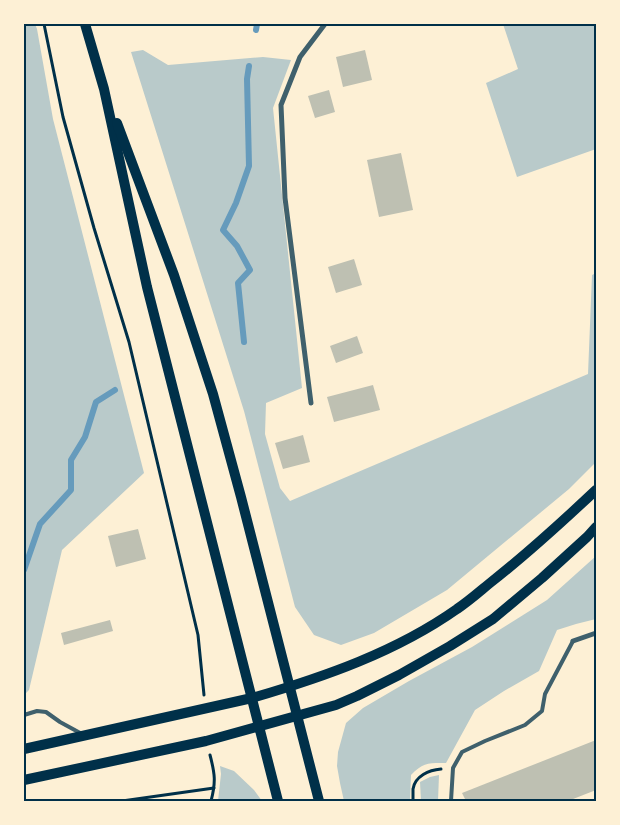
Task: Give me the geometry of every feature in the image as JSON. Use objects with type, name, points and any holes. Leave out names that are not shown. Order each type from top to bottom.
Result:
[{"type":"main road","points":[[85,24],[104,90],[147,287],[278,801]]},
{"type":"main road","points":[[104,90],[174,276],[213,394],[244,506],[319,801]]},
{"type":"main road","points":[[24,749],[252,698],[352,665],[393,647],[458,609],[512,565],[596,490]]},
{"type":"main road","points":[[24,780],[206,741],[336,705],[357,696],[399,675],[493,619],[588,537],[596,527]]},
{"type":"street","points":[[311,403],[285,198],[281,105],[300,57],[325,24]]},
{"type":"street","points":[[573,641],[596,633]]},
{"type":"lane","points":[[451,801],[453,768],[462,752],[525,725],[542,711],[545,694],[573,641]]},
{"type":"lane","points":[[24,715],[37,711],[46,712],[60,722],[85,735]]},
{"type":"path","points":[[44,24],[64,117],[94,228],[128,342],[198,635],[205,709]]},
{"type":"path","points":[[206,741],[215,773],[211,801]]},
{"type":"path","points":[[414,801],[413,788],[417,780],[424,773],[453,768]]},
{"type":"path","points":[[122,801],[214,788]]},
{"type":"shaded area","points":[[24,24],[35,24],[37,29],[53,119],[144,473],[62,550],[29,690],[24,695]]},
{"type":"shaded area","points":[[503,24],[596,24],[596,149],[517,177],[486,83],[518,69]]},
{"type":"shaded area","points":[[143,50],[168,65],[263,57],[291,60],[273,108],[302,388],[266,403],[265,434],[280,488],[290,501],[588,374],[592,275],[596,273],[596,462],[569,489],[447,590],[374,633],[341,645],[314,635],[295,607],[244,411],[131,52]]},
{"type":"shaded area","points":[[596,556],[596,619],[557,630],[539,671],[475,710],[446,763],[427,764],[411,775],[410,801],[344,801],[337,766],[338,752],[346,723],[363,708],[472,647],[547,600]]},
{"type":"shaded area","points":[[220,766],[234,771],[254,790],[262,801],[218,801]]},
{"type":"shaded area","points":[[439,775],[438,801],[421,801],[420,782]]},
{"type":"building","points":[[365,50],[372,80],[343,87],[336,57]]},
{"type":"building","points":[[329,90],[335,112],[315,118],[308,96]]},
{"type":"building","points":[[401,153],[413,210],[379,217],[367,160]]},
{"type":"building","points":[[354,259],[362,285],[336,293],[328,267]]},
{"type":"building","points":[[357,336],[363,353],[336,363],[330,346]]},
{"type":"building","points":[[373,385],[380,410],[334,422],[327,397]]},
{"type":"building","points":[[303,435],[310,462],[283,469],[275,443]]},
{"type":"building","points":[[138,529],[146,559],[116,567],[108,536]]},
{"type":"building","points":[[110,620],[113,631],[64,645],[61,633]]},
{"type":"building","points":[[596,740],[596,790],[568,801],[466,801],[462,793]]},
{"type":"waterway","points":[[256,30],[257,24]]},
{"type":"waterway","points":[[244,342],[238,283],[250,270],[237,246],[223,230],[236,203],[249,166],[247,79],[249,66]]},
{"type":"waterway","points":[[24,570],[40,524],[71,490],[71,460],[85,437],[96,402],[115,390]]}]
